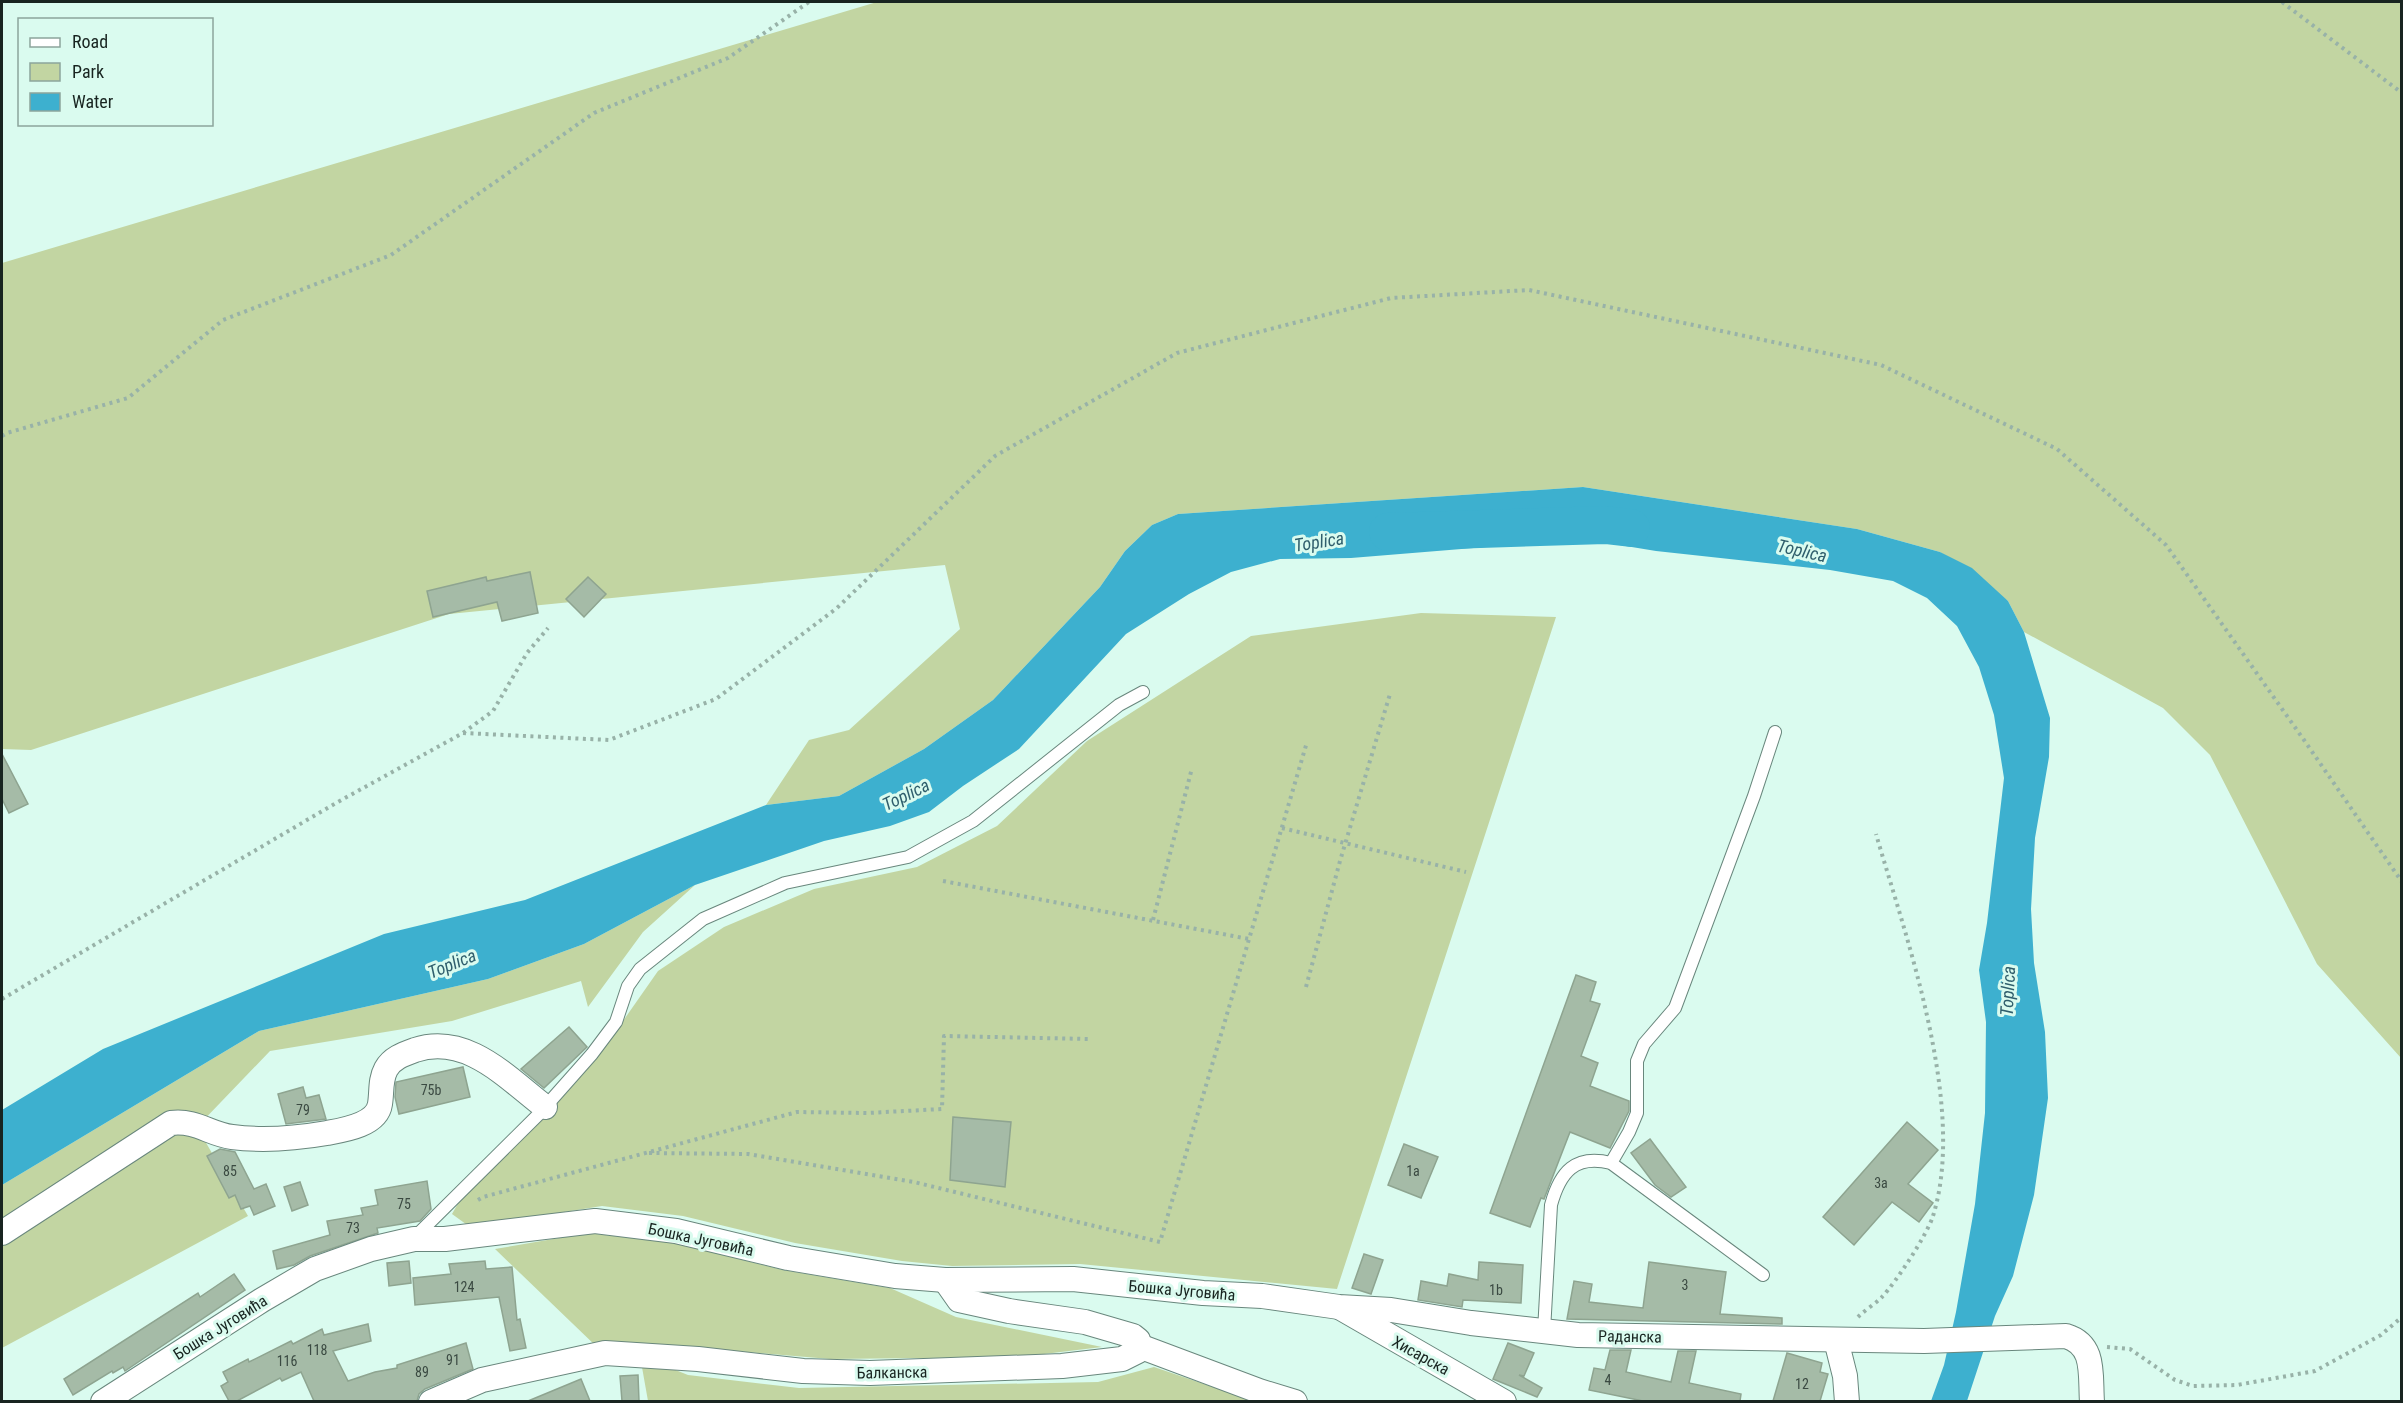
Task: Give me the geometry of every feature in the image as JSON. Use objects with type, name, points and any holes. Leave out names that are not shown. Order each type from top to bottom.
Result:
[{"type":"street","points":[[2,1233],[171,1123],[185,1121],[230,1137],[262,1139],[328,1133],[361,1124],[373,1118],[380,1108],[382,1076],[387,1066],[399,1055],[426,1046],[441,1044],[456,1047],[479,1057],[545,1107]]},
{"type":"street","name":"Бошка Југовића","points":[[103,1401],[315,1269],[371,1250],[414,1239],[446,1239],[595,1221],[676,1231],[799,1260],[895,1276],[945,1280],[1073,1279],[1203,1293],[1262,1296],[1339,1307]]},
{"type":"street","points":[[945,1280],[948,1288],[959,1299],[1009,1311],[1085,1322],[1133,1336],[1138,1340],[1139,1346],[1259,1391],[1295,1401]]},
{"type":"street","name":"Раданска","points":[[1339,1307],[1391,1310],[1471,1323],[1578,1335],[1924,1341],[2066,1336],[2076,1339],[2085,1347]]},
{"type":"street","name":"Хисарска","points":[[1339,1307],[1415,1353],[1504,1401]]},
{"type":"street","points":[[1839,1340],[1847,1401]]},
{"type":"street","name":"Балканска","points":[[431,1401],[482,1380],[605,1353],[698,1359],[803,1371],[881,1373],[1015,1369],[1106,1362],[1134,1354],[1139,1346]]},
{"type":"street","points":[[2085,1347],[2090,1366],[2092,1401]]},
{"type":"lane","points":[[414,1239],[545,1107],[616,1023],[628,986],[640,969],[703,919],[785,883],[908,857],[973,821],[1119,705],[1143,692]]},
{"type":"lane","points":[[1611,1163],[1637,1113],[1636,1061],[1644,1044],[1675,1008],[1754,796],[1775,732]]},
{"type":"lane","points":[[1544,1331],[1549,1218],[1555,1193],[1566,1173],[1576,1164],[1591,1160],[1611,1163],[1763,1275]]},
{"type":"path","points":[[2,436],[8,432],[128,398],[222,320],[391,255],[594,113],[728,58],[809,2]]},
{"type":"path","points":[[2282,2],[2402,93]]},
{"type":"path","points":[[463,734],[609,740],[716,699],[837,608],[995,456],[1177,352],[1391,298],[1529,290],[1881,365],[2057,449],[2166,545],[2402,882]]},
{"type":"path","points":[[2,999],[346,798],[463,734],[493,711],[527,653],[548,628]]},
{"type":"path","points":[[1306,987],[1345,843],[1390,694]]},
{"type":"path","points":[[649,1154],[748,1154],[914,1182],[1160,1242],[1307,742]]},
{"type":"path","points":[[1152,920],[1191,768]]},
{"type":"path","points":[[1282,828],[1466,872]]},
{"type":"path","points":[[1839,1340],[1849,1326],[1883,1296],[1923,1239],[1933,1216],[1941,1171],[1942,1126],[1935,1053],[1916,971],[1876,834]]},
{"type":"path","points":[[943,881],[1249,939]]},
{"type":"path","points":[[474,1203],[483,1197],[649,1154],[797,1112],[867,1113],[942,1109],[944,1036],[1088,1039]]},
{"type":"path","points":[[2085,1347],[2116,1347],[2130,1350],[2175,1380],[2193,1386],[2237,1385],[2315,1371],[2381,1335],[2402,1317]]},
{"type":"green space","points":[[877,2],[2401,2],[2401,1058],[2317,964],[2210,755],[2163,708],[2024,632],[2008,601],[1940,552],[1857,529],[1583,487],[1178,514],[1152,525],[1125,551],[1100,587],[993,700],[924,749],[839,796],[766,805],[809,740],[849,730],[960,629],[945,565],[449,614],[31,750],[2,749],[2,263]]},
{"type":"green space","points":[[1421,613],[1556,617],[1337,1289],[1080,1264],[952,1266],[902,1261],[795,1243],[683,1216],[602,1206],[470,1227],[452,1214],[464,1193],[535,1126],[609,1041],[658,971],[724,927],[814,889],[917,867],[997,826],[1087,741],[1251,636]]},
{"type":"green space","points":[[695,885],[643,932],[588,1007],[581,981],[452,1021],[270,1051],[197,1127],[248,1216],[2,1348],[2,1185],[259,1031],[488,979],[584,944]]},
{"type":"green space","points":[[588,1233],[675,1243],[783,1270],[890,1288],[956,1317],[1102,1347],[1019,1357],[830,1359],[724,1350],[698,1359],[643,1357],[688,1375],[799,1388],[1098,1382],[1154,1367],[1254,1401],[648,1401],[640,1356],[598,1348],[495,1249]]},
{"type":"water","points":[[1583,487],[1857,529],[1940,552],[1972,568],[2008,601],[2024,632],[2050,718],[2049,757],[2035,838],[2031,909],[2034,963],[2045,1032],[2048,1098],[2034,1195],[2013,1276],[1995,1316],[1967,1401],[1931,1401],[1944,1365],[1956,1312],[1975,1204],[1985,1113],[1986,1022],[1979,970],[1987,923],[2004,778],[1994,715],[1979,667],[1957,626],[1927,598],[1893,581],[1830,570],[1656,551],[1583,539],[1351,558],[1280,559],[1231,572],[1189,594],[1126,634],[1019,749],[963,786],[929,812],[890,826],[824,841],[695,885],[584,944],[488,979],[259,1031],[2,1185],[2,1110],[103,1049],[384,934],[525,900],[766,805],[839,796],[924,749],[993,700],[1100,587],[1125,551],[1152,525],[1178,514]],"holes":[[[1516,516],[1580,520],[1582,528],[1453,541],[1425,539],[1456,525]]]},
{"type":"building","points":[[530,572],[538,613],[502,621],[497,602],[433,617],[427,591],[486,577],[487,581]]},
{"type":"building","points":[[588,577],[606,594],[584,617],[566,599]]},
{"type":"building","points":[[2,754],[28,804],[9,813],[2,799]]},
{"type":"building","points":[[1576,975],[1596,982],[1590,1001],[1600,1004],[1581,1056],[1598,1063],[1590,1086],[1629,1101],[1629,1111],[1610,1148],[1570,1132],[1544,1199],[1541,1198],[1530,1227],[1490,1213]]},
{"type":"building","points":[[569,1027],[587,1047],[544,1088],[521,1069]]},
{"type":"building","points":[[463,1067],[470,1097],[399,1114],[395,1097],[396,1082]]},
{"type":"building","points":[[303,1087],[306,1098],[319,1095],[326,1119],[286,1124],[278,1094]]},
{"type":"building","points":[[953,1117],[1011,1122],[1005,1187],[950,1180]]},
{"type":"building","points":[[1907,1122],[1938,1150],[1908,1184],[1933,1203],[1919,1222],[1892,1202],[1854,1245],[1823,1217]]},
{"type":"building","points":[[1650,1139],[1686,1187],[1671,1197],[1655,1185],[1631,1153]]},
{"type":"building","points":[[1404,1144],[1438,1157],[1421,1198],[1388,1185]]},
{"type":"building","points":[[220,1149],[235,1152],[254,1189],[266,1184],[275,1206],[254,1215],[250,1206],[241,1209],[235,1195],[229,1198],[207,1156]]},
{"type":"building","points":[[427,1181],[431,1209],[420,1221],[377,1228],[378,1233],[310,1256],[294,1265],[277,1269],[273,1251],[330,1235],[327,1221],[363,1215],[361,1208],[378,1205],[375,1190]]},
{"type":"building","points":[[300,1182],[308,1205],[292,1211],[284,1187]]},
{"type":"building","points":[[1364,1254],[1383,1260],[1371,1294],[1352,1288]]},
{"type":"building","points":[[409,1261],[411,1283],[389,1286],[387,1263]]},
{"type":"building","points":[[485,1261],[486,1269],[512,1267],[517,1320],[520,1319],[526,1348],[510,1351],[499,1297],[415,1305],[413,1278],[451,1274],[449,1264]]},
{"type":"building","points":[[1479,1262],[1523,1265],[1521,1303],[1463,1300],[1462,1307],[1418,1300],[1421,1281],[1447,1286],[1449,1274],[1478,1280]]},
{"type":"building","points":[[1649,1262],[1726,1272],[1720,1314],[1782,1318],[1782,1324],[1567,1319],[1574,1281],[1592,1284],[1589,1302],[1643,1308]]},
{"type":"building","points":[[234,1274],[245,1290],[125,1371],[123,1367],[113,1373],[112,1371],[73,1395],[64,1379],[198,1293],[200,1297]]},
{"type":"building","points":[[368,1324],[371,1341],[333,1351],[348,1381],[397,1368],[397,1365],[466,1343],[473,1369],[425,1389],[419,1394],[417,1401],[314,1401],[301,1372],[282,1381],[280,1378],[237,1401],[229,1401],[221,1386],[228,1382],[223,1372],[248,1359],[249,1362],[291,1341],[293,1344],[322,1329],[324,1335]]},
{"type":"building","points":[[1508,1343],[1534,1353],[1524,1376],[1519,1375],[1542,1388],[1537,1397],[1493,1379]]},
{"type":"building","points":[[1610,1350],[1631,1350],[1626,1372],[1671,1382],[1678,1351],[1696,1351],[1689,1383],[1741,1394],[1740,1401],[1643,1401],[1589,1390],[1594,1368],[1605,1370]]},
{"type":"building","points":[[1787,1353],[1822,1363],[1820,1372],[1828,1374],[1820,1401],[1773,1401]]},
{"type":"building","points":[[638,1375],[639,1401],[622,1401],[620,1376]]},
{"type":"building","points":[[581,1379],[590,1401],[528,1401]]},
{"type":"waterway","name":"Toplica","points":[[1388,532],[1605,525],[1631,528]]}]
